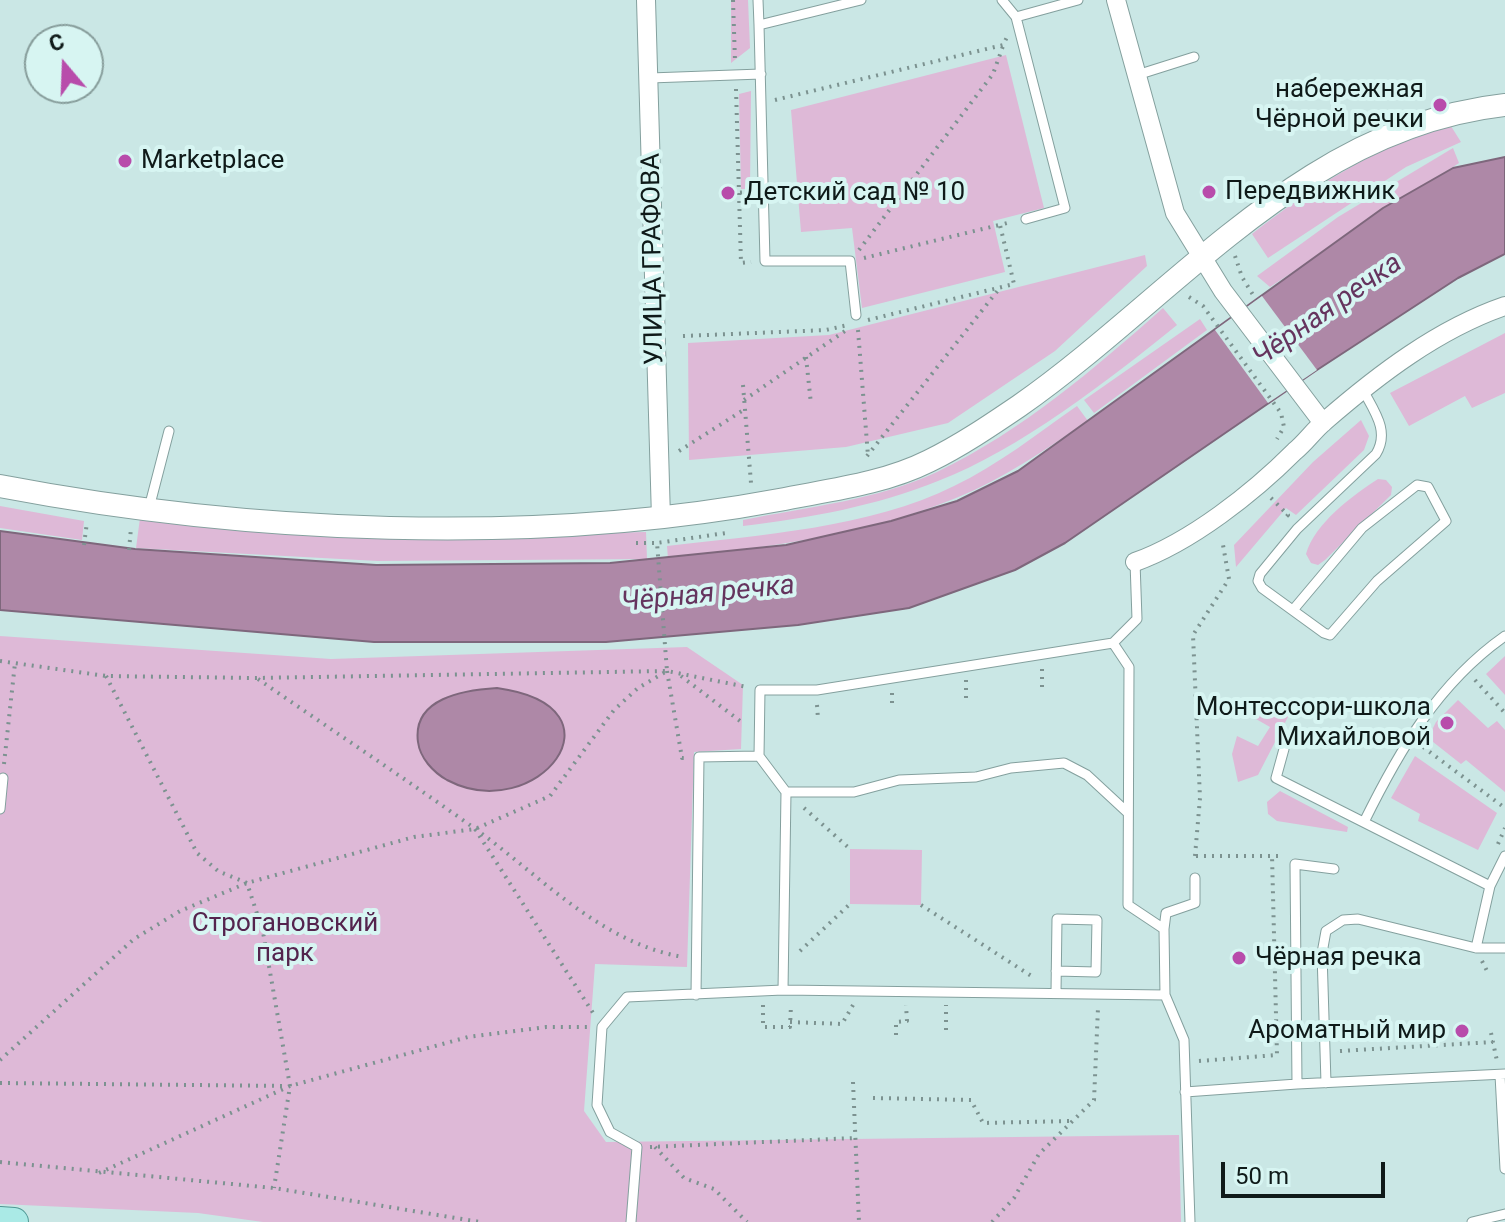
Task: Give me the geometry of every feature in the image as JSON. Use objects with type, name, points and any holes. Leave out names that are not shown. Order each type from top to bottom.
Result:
[{"type":"main road","points":[[0,1221],[14,1222]]},
{"type":"street","name":"УЛИЦА ГРАФОВА","points":[[646,0],[661,518]]},
{"type":"street","points":[[1116,0],[1175,213],[1239,313],[1323,423]]},
{"type":"street","points":[[0,486],[149,508],[301,524],[410,527],[542,525],[661,518],[724,510],[870,483],[928,462],[1017,407],[1081,360],[1202,254],[1285,193],[1376,143],[1444,118],[1505,105]]},
{"type":"street","points":[[1135,562],[1187,539],[1285,461],[1323,423],[1363,390],[1445,333],[1505,306]]},
{"type":"lane","points":[[758,0],[765,261],[850,261],[857,319]]},
{"type":"lane","points":[[759,25],[861,0]]},
{"type":"lane","points":[[1002,0],[1016,17],[1065,208],[1026,219]]},
{"type":"lane","points":[[1016,17],[1078,0]]},
{"type":"lane","points":[[1137,75],[1194,57]]},
{"type":"lane","points":[[650,78],[761,74]]},
{"type":"lane","points":[[1293,610],[1362,528],[1417,485],[1428,487],[1445,515],[1444,525],[1377,581],[1335,632],[1324,633],[1262,588],[1258,581],[1297,529],[1376,454],[1382,444],[1379,420],[1363,390]]},
{"type":"lane","points":[[149,508],[169,431]]},
{"type":"lane","points":[[787,990],[783,966],[786,792],[759,756],[760,690],[817,690],[1113,643],[1137,619],[1135,562]]},
{"type":"lane","points":[[1364,822],[1402,748],[1434,703],[1505,636]]},
{"type":"lane","points":[[1113,643],[1129,667],[1128,905],[1164,929]]},
{"type":"lane","points":[[1284,749],[1276,778],[1490,886]]},
{"type":"lane","points":[[696,995],[699,757],[759,756]]},
{"type":"lane","points":[[786,792],[854,792],[899,780],[976,777],[1011,768],[1064,763],[1087,775],[1128,813]]},
{"type":"lane","points":[[0,809],[3,778]]},
{"type":"lane","points":[[1476,948],[1490,886],[1505,856]]},
{"type":"lane","points":[[1297,1084],[1295,864],[1334,869]]},
{"type":"lane","points":[[1190,1222],[1184,1040],[1165,995],[1164,929],[1166,913],[1195,903],[1195,878]]},
{"type":"lane","points":[[1056,971],[1096,972],[1097,920],[1057,919],[1056,971],[1056,992]]},
{"type":"lane","points":[[1326,1083],[1322,953],[1326,931],[1343,920],[1358,919],[1476,948],[1504,948]]},
{"type":"lane","points":[[631,1222],[637,1147],[610,1132],[597,1105],[602,1027],[627,997],[787,990],[1165,995]]},
{"type":"lane","points":[[1185,1092],[1502,1074],[1505,1169]]},
{"type":"lane","points":[[1472,1222],[1505,1214]]},
{"type":"path","points":[[733,0],[741,263],[765,261]]},
{"type":"path","points":[[850,261],[993,74],[1016,17]]},
{"type":"path","points":[[762,104],[1003,45]]},
{"type":"path","points":[[850,261],[1026,219]]},
{"type":"path","points":[[683,336],[826,330],[857,319],[1014,284],[1000,225]]},
{"type":"path","points":[[1235,255],[1242,277],[1257,300]]},
{"type":"path","points":[[867,456],[1000,287]]},
{"type":"path","points":[[1180,297],[1192,298],[1203,306],[1272,400],[1284,427],[1277,439]]},
{"type":"path","points":[[744,400],[857,319]]},
{"type":"path","points":[[857,319],[870,483]]},
{"type":"path","points":[[806,357],[811,404]]},
{"type":"path","points":[[743,385],[751,485]]},
{"type":"path","points":[[676,453],[745,409]]},
{"type":"path","points":[[1268,496],[1288,515],[1283,520]]},
{"type":"path","points":[[84,545],[87,520]]},
{"type":"path","points":[[129,550],[131,525]]},
{"type":"path","points":[[699,757],[682,758],[667,671],[657,543],[726,533]]},
{"type":"path","points":[[1195,878],[1200,798],[1193,635],[1229,579],[1223,545]]},
{"type":"path","points":[[0,661],[106,676],[256,678],[667,671],[760,690]]},
{"type":"path","points":[[3,778],[15,663]]},
{"type":"path","points":[[0,1060],[134,939],[180,911],[247,883],[414,837],[475,829],[550,796],[614,710],[638,688],[667,671]]},
{"type":"path","points":[[679,674],[760,736]]},
{"type":"path","points":[[106,676],[197,853],[218,871],[247,883],[263,932],[290,1086],[274,1188]]},
{"type":"path","points":[[256,678],[475,829],[617,937],[651,952],[696,960]]},
{"type":"path","points":[[1474,678],[1505,713]]},
{"type":"path","points":[[1418,743],[1505,808]]},
{"type":"path","points":[[786,792],[850,849]]},
{"type":"path","points":[[475,829],[602,1027]]},
{"type":"path","points":[[1184,1062],[1277,1055],[1272,855]]},
{"type":"path","points":[[1195,856],[1287,856],[1295,864]]},
{"type":"path","points":[[783,966],[850,904]]},
{"type":"path","points":[[921,905],[1056,992]]},
{"type":"path","points":[[763,991],[763,1027],[790,1027],[787,990]]},
{"type":"path","points":[[790,1022],[842,1024],[860,991]]},
{"type":"path","points":[[896,1035],[896,1022],[907,1021],[905,991]]},
{"type":"path","points":[[946,991],[946,1030]]},
{"type":"path","points":[[992,1222],[1014,1198],[1039,1154],[1094,1100],[1098,993]]},
{"type":"path","points":[[99,1173],[290,1086],[468,1037],[546,1027],[602,1027]]},
{"type":"path","points":[[1491,1033],[1502,1074]]},
{"type":"path","points":[[1340,1051],[1493,1042]]},
{"type":"path","points":[[853,1082],[859,1222]]},
{"type":"path","points":[[0,1083],[290,1086]]},
{"type":"path","points":[[873,1098],[971,1100],[983,1123],[1075,1121]]},
{"type":"path","points":[[637,1147],[855,1138]]},
{"type":"path","points":[[655,1146],[684,1178],[714,1189],[747,1222]]},
{"type":"path","points":[[0,1162],[274,1188],[480,1222]]},
{"type":"green space","points":[[731,0],[748,0],[750,48],[731,63]]},
{"type":"green space","points":[[1006,55],[1044,208],[993,221],[1005,272],[862,308],[852,228],[801,232],[791,110]]},
{"type":"green space","points":[[751,91],[750,189],[741,189],[739,94]]},
{"type":"green space","points":[[1449,123],[1461,142],[1406,167],[1268,258],[1252,234],[1346,170],[1396,144]]},
{"type":"green space","points":[[1453,148],[1459,163],[1270,287],[1257,276],[1338,217]]},
{"type":"green space","points":[[1145,255],[1147,266],[1055,351],[948,423],[846,447],[689,460],[688,343],[829,335]]},
{"type":"green space","points":[[1163,308],[1177,325],[1062,412],[969,468],[915,490],[867,504],[743,526],[743,520],[867,496],[914,482],[968,456],[1056,398]]},
{"type":"green space","points":[[1200,319],[1207,330],[1094,413],[1084,400]]},
{"type":"green space","points":[[1505,333],[1505,393],[1472,408],[1465,396],[1409,426],[1390,393]]},
{"type":"green space","points":[[1077,406],[1088,421],[1024,463],[956,498],[850,531],[668,559],[667,546],[814,528],[887,512],[921,500],[986,469]]},
{"type":"green space","points":[[1361,420],[1369,436],[1364,450],[1296,515],[1286,508],[1236,567],[1234,545],[1313,462]]},
{"type":"green space","points":[[1378,479],[1386,480],[1392,487],[1391,495],[1325,560],[1318,565],[1311,563],[1306,554],[1317,532],[1346,502]]},
{"type":"green space","points":[[0,506],[84,521],[82,540],[0,528]]},
{"type":"green space","points":[[140,518],[300,535],[378,538],[646,532],[647,559],[378,561],[136,548]]},
{"type":"green space","name":"Строгановский парк","points":[[0,636],[331,659],[687,647],[743,685],[741,749],[694,752],[687,967],[595,964],[584,1111],[606,1142],[1179,1135],[1181,1222],[263,1222],[198,1213],[0,1204]]},
{"type":"green space","points":[[1505,656],[1505,695],[1486,674]]},
{"type":"green space","points":[[1458,700],[1488,728],[1497,721],[1505,730],[1505,792],[1466,760],[1461,764],[1428,738],[1436,722]]},
{"type":"green space","points":[[1260,702],[1268,702],[1289,715],[1258,775],[1238,782],[1232,754],[1237,736],[1258,746],[1270,727],[1249,715]]},
{"type":"green space","points":[[1415,756],[1497,813],[1478,850],[1418,821],[1420,814],[1391,798]]},
{"type":"green space","points":[[1280,791],[1348,827],[1347,832],[1277,821],[1268,814],[1267,802]]},
{"type":"green space","points":[[850,849],[922,850],[921,905],[850,904]]},
{"type":"water","points":[[1505,157],[1505,254],[1458,278],[1317,370],[1065,543],[1015,570],[909,608],[798,625],[606,642],[374,642],[0,610],[0,531],[135,549],[376,565],[610,563],[786,545],[891,521],[957,501],[1018,471],[1383,208],[1453,168]]},
{"type":"water","points":[[497,688],[538,699],[559,717],[564,738],[556,759],[538,777],[511,788],[480,790],[447,780],[421,754],[418,727],[423,715],[443,699],[456,694]]},
{"type":"pier","points":[[1262,296],[1317,370],[1268,403],[1215,330]]},
{"type":"place","name":"набережная Чёрной речки","points":[[1440,105]]},
{"type":"place","name":"Marketplace","points":[[125,161]]},
{"type":"place","name":"Передвижник","points":[[1209,192]]},
{"type":"place","name":"Детский сад № 10","points":[[728,193]]},
{"type":"place","name":"Монтессори-школа Михайловой","points":[[1447,723]]},
{"type":"place","name":"Чёрная речка","points":[[1239,958]]},
{"type":"place","name":"Ароматный мир","points":[[1462,1031]]}]
